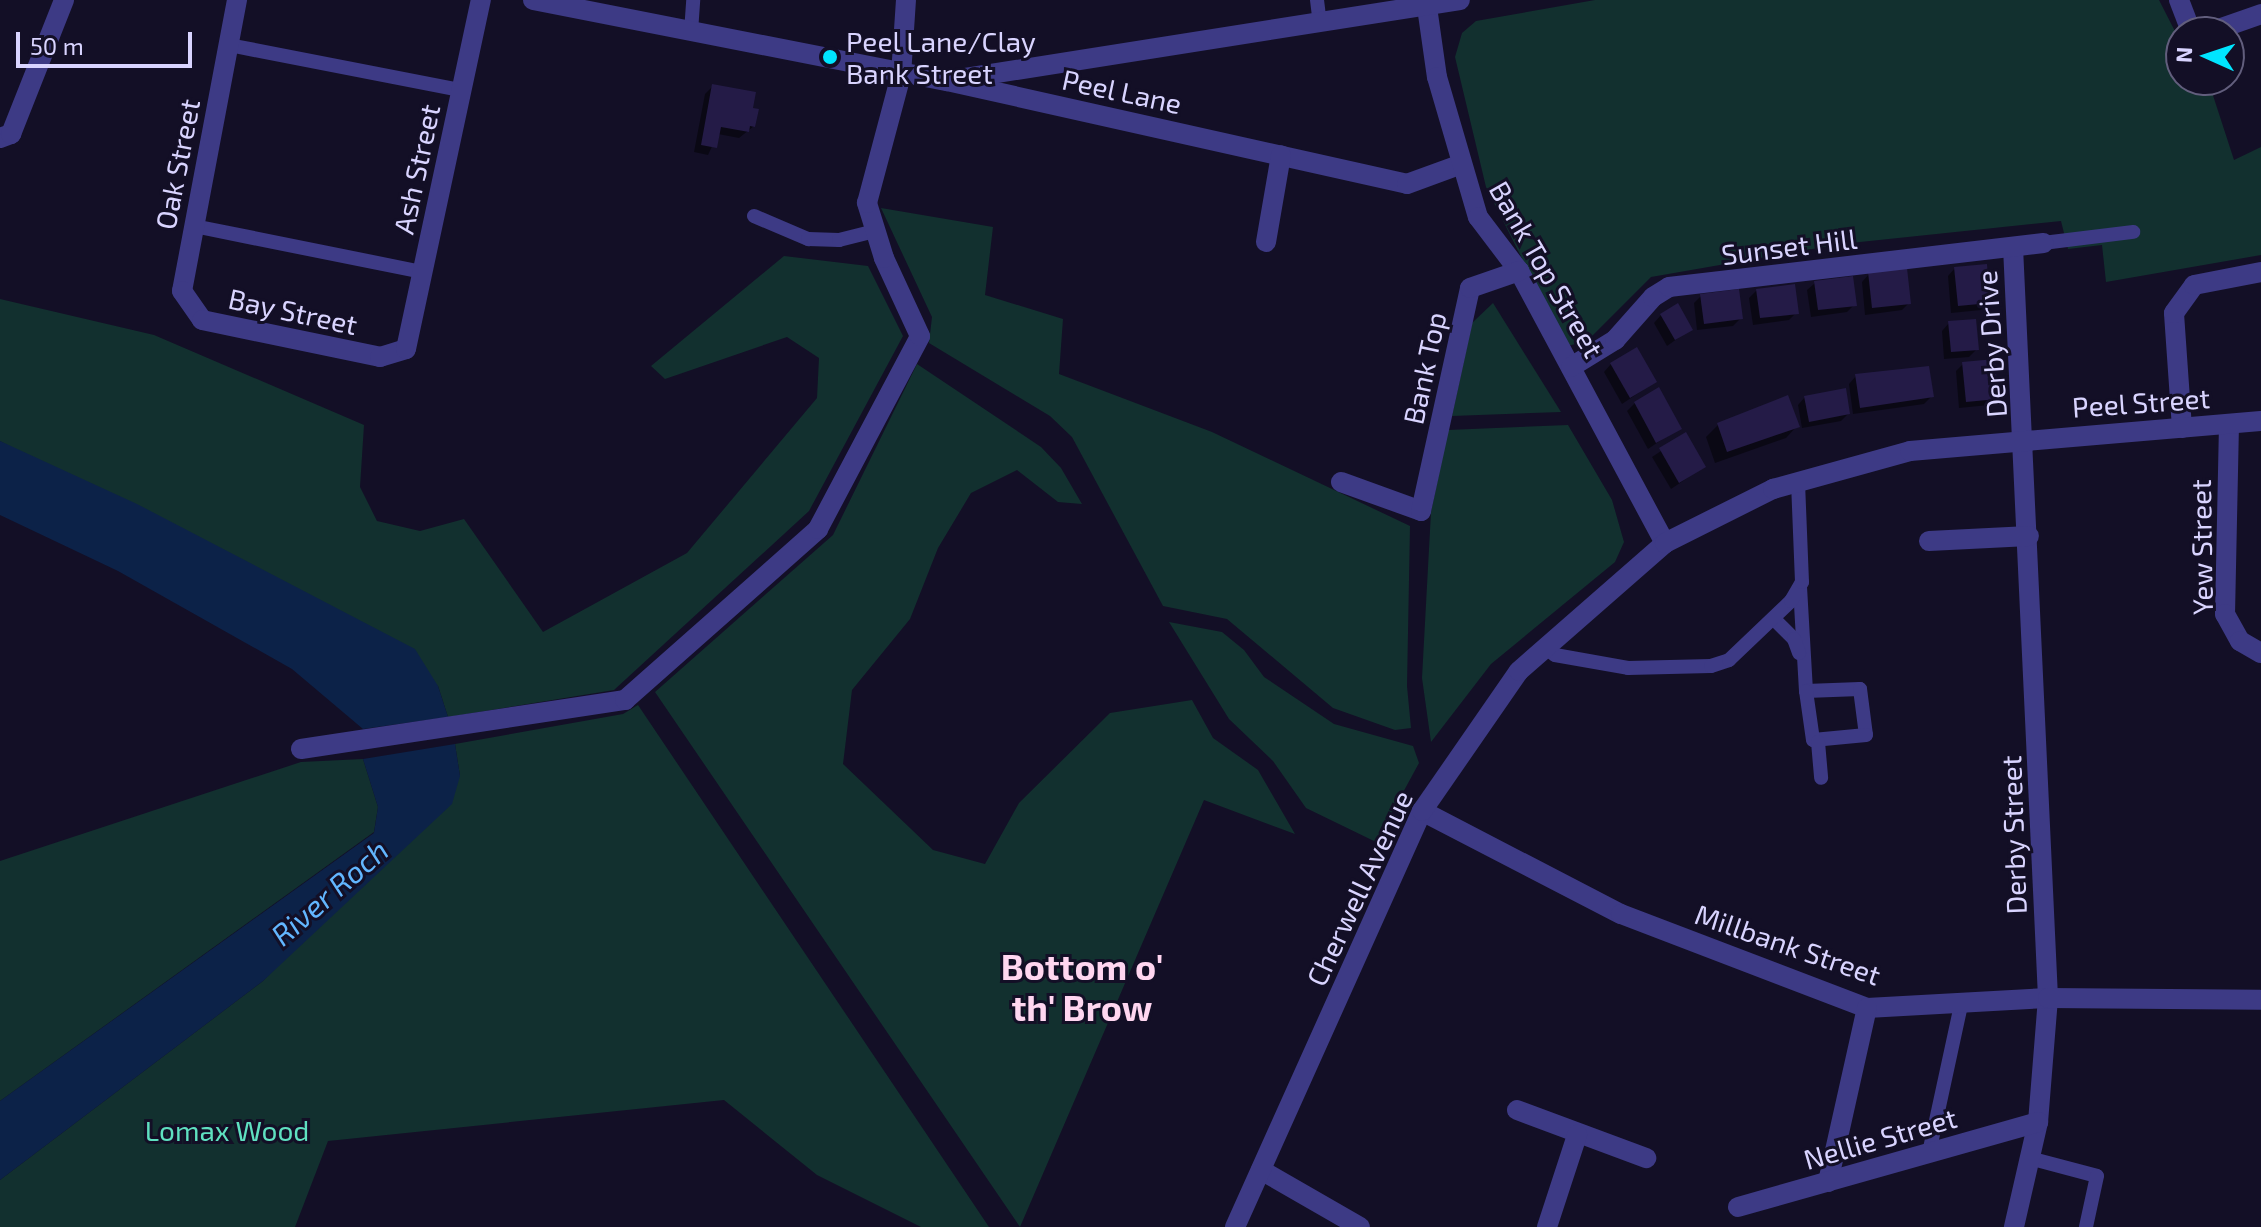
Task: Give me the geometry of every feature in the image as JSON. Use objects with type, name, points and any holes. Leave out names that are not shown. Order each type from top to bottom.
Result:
[{"type":"street","points":[[0,138],[11,134],[64,0]]},
{"type":"street","name":"Oak Street","points":[[182,291],[237,0]]},
{"type":"street","name":"Ash Street","points":[[406,349],[481,0]]},
{"type":"street","name":"Peel Lane","points":[[533,0],[574,4],[691,32],[901,75],[947,81],[1407,184],[1459,165]]},
{"type":"street","points":[[301,749],[452,729],[625,700],[818,529],[920,336],[875,231],[867,203],[901,75],[906,0]]},
{"type":"street","points":[[947,81],[1460,0]]},
{"type":"street","name":"Bank Top Street","points":[[1426,3],[1437,77],[1459,165],[1478,217],[1519,271],[1665,543]]},
{"type":"street","points":[[1266,242],[1281,155]]},
{"type":"street","name":"Sunset Hill","points":[[1571,367],[1615,340],[1653,297],[1669,287],[2043,243]]},
{"type":"street","name":"Derby Drive","points":[[2013,247],[2024,438]]},
{"type":"street","name":"Bank Top","points":[[1341,482],[1421,511],[1470,288],[1519,271]]},
{"type":"street","points":[[2182,428],[2174,313],[2194,285],[2261,272]]},
{"type":"street","name":"Bay Street","points":[[182,291],[202,320],[380,357],[406,349]]},
{"type":"street","name":"Peel Street","points":[[2024,438],[2261,421]]},
{"type":"street","name":"Yew Street","points":[[2229,424],[2225,614],[2240,641],[2261,653]]},
{"type":"street","name":"Cherwell Avenue","points":[[1235,1227],[1422,811],[1519,671],[1665,543],[1773,489],[1910,451],[2024,438]]},
{"type":"street","name":"Derby Street","points":[[2014,1227],[2038,1122],[2048,998],[2024,438]]},
{"type":"street","points":[[1929,541],[2029,536]]},
{"type":"street","name":"Millbank Street","points":[[1422,811],[1621,914],[1867,1008],[2048,998],[2260,1000]]},
{"type":"street","points":[[1828,1182],[1867,1008]]},
{"type":"street","points":[[1517,1110],[1577,1135],[1646,1158]]},
{"type":"street","name":"Nellie Street","points":[[1738,1207],[2038,1122]]},
{"type":"street","points":[[1547,1227],[1577,1135]]},
{"type":"street","points":[[1261,1170],[1360,1227]]},
{"type":"lane","points":[[691,32],[693,0]]},
{"type":"lane","points":[[1317,0],[1320,24]]},
{"type":"lane","points":[[229,45],[461,90]]},
{"type":"lane","points":[[754,216],[808,239],[839,240],[875,231]]},
{"type":"lane","points":[[194,226],[423,272]]},
{"type":"lane","points":[[2043,243],[2133,232]]},
{"type":"lane","points":[[1798,482],[1804,530],[1800,586],[1802,660],[1810,736],[1818,742],[1866,735],[1865,698],[1853,687],[1806,691]]},
{"type":"lane","points":[[1545,648],[1555,655],[1628,668],[1711,666],[1729,660],[1774,619],[1800,586]]},
{"type":"lane","points":[[1774,619],[1794,639],[1802,660]]},
{"type":"lane","points":[[1818,742],[1821,778]]},
{"type":"lane","points":[[1929,1153],[1961,1005]]},
{"type":"lane","points":[[2029,1158],[2097,1176],[2086,1227]]},
{"type":"green space","points":[[1595,0],[2159,0],[2167,16],[2165,96],[2213,96],[2234,160],[2261,147],[2261,255],[2106,282],[2102,245],[2068,249],[2061,221],[1841,244],[1651,277],[1586,342],[1566,346],[1486,187],[1455,57],[1462,33],[1476,21]]},
{"type":"green space","points":[[881,208],[993,227],[985,295],[1063,319],[1059,374],[1212,432],[1410,526],[1407,686],[1411,728],[1395,730],[1333,708],[1227,619],[1163,606],[1072,437],[1050,416],[929,343],[932,317]]},
{"type":"green space","points":[[784,256],[868,266],[903,336],[809,511],[614,690],[448,717],[438,686],[0,441],[0,299],[154,335],[364,425],[360,487],[377,521],[420,531],[464,519],[543,632],[687,553],[817,398],[819,358],[787,337],[665,379],[651,366]]},
{"type":"green space","points":[[1493,303],[1561,412],[1452,416],[1472,323]]},
{"type":"green space","points":[[917,364],[1041,447],[1061,468],[1082,504],[1058,502],[1017,470],[971,493],[938,548],[910,619],[852,690],[843,764],[933,850],[985,864],[1019,803],[1110,713],[1192,700],[1213,738],[1258,770],[1295,834],[1204,800],[1020,1227],[655,692],[833,535]]},
{"type":"green space","points":[[1568,425],[1612,500],[1624,542],[1615,562],[1491,664],[1431,742],[1422,678],[1431,512],[1448,430]]},
{"type":"green space","points":[[1169,622],[1222,632],[1244,650],[1264,677],[1334,724],[1413,746],[1419,763],[1376,842],[1306,808],[1273,761],[1229,719]]},
{"type":"green space","name":"Lomax Wood","points":[[638,705],[989,1227],[921,1227],[817,1175],[724,1100],[328,1141],[295,1227],[0,1227],[0,1180],[263,981],[460,776],[455,744],[623,714]]},
{"type":"green space","points":[[363,759],[378,807],[374,832],[0,1101],[0,861],[301,762]]},
{"type":"water","points":[[0,441],[137,504],[415,649],[438,686],[448,717],[363,729],[292,669],[118,571],[0,515]]},
{"type":"water","name":"River Roch","points":[[455,744],[460,776],[452,804],[263,981],[0,1180],[0,1101],[374,833],[378,807],[363,759]]},
{"type":"building","points":[[712,84],[756,92],[753,108],[759,109],[755,127],[750,126],[749,132],[721,127],[717,148],[701,145]]},
{"type":"building","points":[[1987,264],[1990,303],[1958,306],[1954,267]]},
{"type":"building","points":[[1907,268],[1911,304],[1872,308],[1868,272]]},
{"type":"building","points":[[1853,276],[1857,306],[1818,310],[1814,281]]},
{"type":"building","points":[[1795,284],[1799,314],[1760,318],[1756,289]]},
{"type":"building","points":[[1739,289],[1743,319],[1704,324],[1700,294]]},
{"type":"building","points":[[1678,303],[1693,330],[1675,340],[1660,314]]},
{"type":"building","points":[[1976,319],[1979,350],[1951,352],[1948,321]]},
{"type":"building","points":[[1637,347],[1657,382],[1630,398],[1610,363]]},
{"type":"building","points":[[1995,359],[1998,399],[1966,402],[1962,362]]},
{"type":"building","points":[[1929,366],[1934,397],[1860,408],[1855,374]]},
{"type":"building","points":[[1659,387],[1682,429],[1656,443],[1634,402]]},
{"type":"building","points":[[1846,388],[1850,414],[1809,422],[1804,396]]},
{"type":"building","points":[[1788,395],[1800,427],[1727,452],[1717,423]]},
{"type":"building","points":[[1686,432],[1706,467],[1679,483],[1659,448]]},
{"type":"place","name":"Peel Lane/Clay Bank Street","points":[[830,57]]},
{"type":"district","name":"Bottom o' th' Brow","points":[[1082,986]]}]
